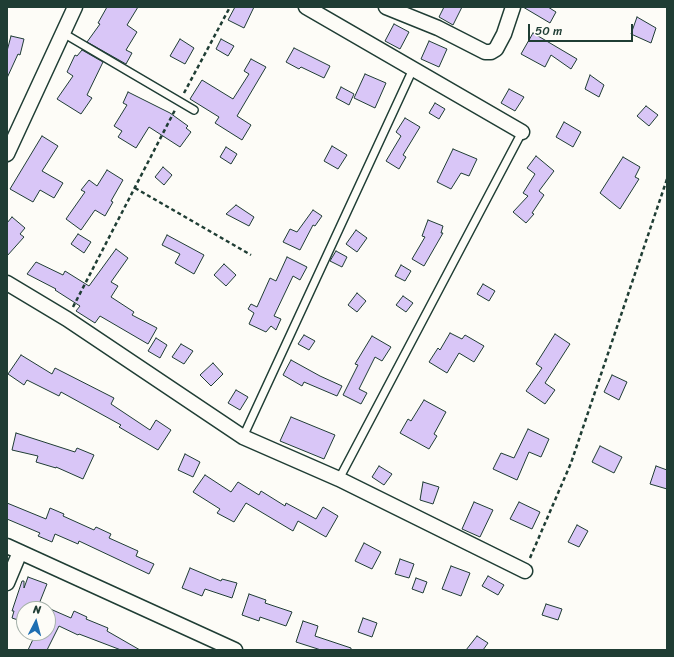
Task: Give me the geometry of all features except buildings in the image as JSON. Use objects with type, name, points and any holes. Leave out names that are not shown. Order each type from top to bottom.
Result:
[{"type":"street","points":[[7,154],[75,7]]},
{"type":"street","points":[[306,7],[522,132]]},
{"type":"street","points":[[386,7],[438,28],[485,52],[491,52],[496,48],[504,34],[513,7]]},
{"type":"street","points":[[7,283],[67,320],[243,437],[339,479],[525,571]]},
{"type":"street","points":[[7,546],[235,650]]},
{"type":"street","points":[[7,583],[20,552]]},
{"type":"lane","points":[[63,33],[194,110]]},
{"type":"lane","points":[[243,437],[413,69]]},
{"type":"lane","points":[[339,479],[522,132]]},
{"type":"path","points":[[67,320],[136,188],[179,101],[230,7]]},
{"type":"path","points":[[525,571],[571,462],[667,178]]},
{"type":"path","points":[[136,188],[251,255]]}]
